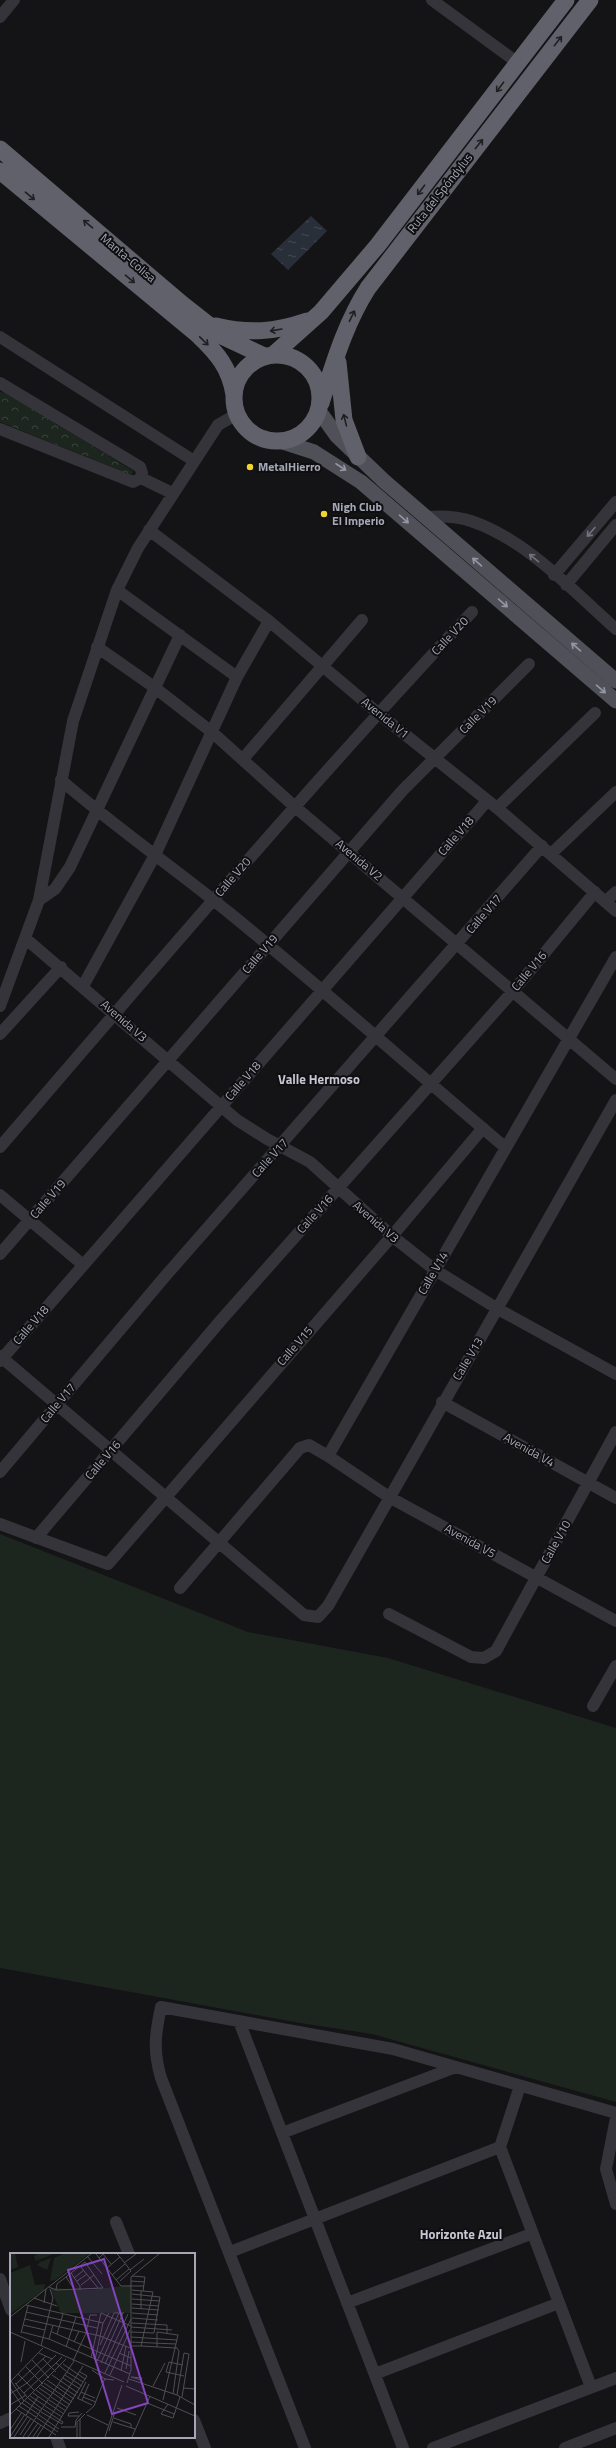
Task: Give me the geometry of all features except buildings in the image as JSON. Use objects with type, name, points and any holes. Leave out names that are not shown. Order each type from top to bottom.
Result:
[{"type":"highway","name":"Ruta del Spóndylus","points":[[320,407],[337,352],[354,311],[368,288],[590,0]]},
{"type":"highway","name":"Ruta del Spóndylus","points":[[269,355],[313,320],[336,296],[448,155],[560,7]]},
{"type":"highway","points":[[560,7],[571,24]]},
{"type":"highway","name":"Manta-Colisa","points":[[0,149],[207,323],[239,345],[269,355]]},
{"type":"highway","points":[[448,155],[462,165]]},
{"type":"highway","name":"Manta-Colisa","points":[[0,171],[198,335],[218,354],[232,380],[234,394]]},
{"type":"highway","points":[[207,323],[238,331],[264,332],[313,320]]},
{"type":"highway","points":[[337,352],[341,402],[347,428],[358,457]]},
{"type":"highway","points":[[269,355],[287,355],[299,360],[309,368],[316,378],[320,390],[320,407],[313,422],[304,432],[293,438],[280,441],[259,437],[242,424],[237,414],[234,394],[236,382],[243,371],[252,362],[269,355]]},
{"type":"main road","points":[[320,407],[337,436],[358,457],[616,681]]},
{"type":"main road","points":[[280,441],[314,452],[361,482],[616,701]]},
{"type":"street","points":[[0,17],[14,0]]},
{"type":"street","points":[[432,0],[518,63]]},
{"type":"street","points":[[571,24],[593,0]]},
{"type":"street","points":[[0,337],[194,461]]},
{"type":"street","points":[[0,383],[140,467],[142,472],[140,478],[133,482],[0,429]]},
{"type":"street","points":[[0,1006],[5,973],[25,938],[39,900],[72,721],[117,590],[130,561],[172,493],[218,425],[237,414]]},
{"type":"street","points":[[140,478],[172,493]]},
{"type":"street","points":[[554,575],[616,502]]},
{"type":"street","points":[[426,517],[446,516],[470,520],[492,530],[531,555],[616,629]]},
{"type":"street","points":[[566,585],[616,526]]},
{"type":"street","name":"Avenida V1","points":[[149,530],[269,621],[378,713],[497,808],[616,911]]},
{"type":"street","points":[[117,590],[237,677]]},
{"type":"street","name":"Calle V20","points":[[0,1147],[294,806],[472,612]]},
{"type":"street","points":[[243,759],[362,620]]},
{"type":"street","points":[[83,986],[155,855],[213,733],[237,677],[269,621]]},
{"type":"street","points":[[39,900],[47,896],[59,884],[70,867],[97,812],[154,687],[180,635]]},
{"type":"street","name":"Avenida V2","points":[[97,647],[154,687],[213,733],[294,806],[459,943],[616,1079]]},
{"type":"street","name":"Calle V19","points":[[0,1254],[402,791],[529,664]]},
{"type":"street","points":[[497,808],[595,713]]},
{"type":"street","points":[[61,780],[97,812],[214,900],[268,944],[506,1148]]},
{"type":"street","name":"Calle V17","points":[[0,1472],[168,1273],[459,943],[547,850],[616,792]]},
{"type":"street","name":"Calle V18","points":[[1,1358],[487,801]]},
{"type":"street","name":"Calle V16","points":[[36,1538],[222,1319],[514,990],[595,892]]},
{"type":"street","points":[[606,901],[616,892]]},
{"type":"street","name":"Avenida V3","points":[[25,938],[61,967],[221,1107],[253,1131],[303,1157],[392,1236],[435,1270],[498,1309],[616,1374]]},
{"type":"street","name":"Calle V14","points":[[328,1456],[616,957]]},
{"type":"street","points":[[0,1034],[61,967]]},
{"type":"street","name":"Calle V13","points":[[220,1543],[304,1615],[318,1617],[328,1606],[442,1402],[498,1309],[616,1100]]},
{"type":"street","name":"Calle V15","points":[[36,1538],[108,1564],[165,1496],[392,1236],[483,1128]]},
{"type":"street","points":[[0,1195],[82,1264]]},
{"type":"street","points":[[1,1358],[220,1543]]},
{"type":"street","name":"Avenida V4","points":[[442,1402],[616,1498]]},
{"type":"street","name":"Calle V10","points":[[389,1614],[471,1657],[484,1658],[496,1651],[616,1432]]},
{"type":"street","points":[[180,1588],[300,1448],[309,1445],[328,1456]]},
{"type":"street","name":"Avenida V5","points":[[328,1456],[389,1497],[616,1621]]},
{"type":"street","points":[[0,1524],[36,1538]]},
{"type":"street","points":[[593,1706],[616,1666]]},
{"type":"street","points":[[305,2448],[161,2078],[155,2056],[155,2038],[161,2007],[393,2049],[616,2113]]},
{"type":"street","points":[[239,2021],[403,2448]]},
{"type":"street","points":[[282,2133],[456,2068]]},
{"type":"street","points":[[520,2086],[500,2147],[531,2234],[591,2387]]},
{"type":"street","points":[[616,2118],[606,2169],[616,2204]]},
{"type":"street","points":[[230,2252],[500,2147]]},
{"type":"street","points":[[116,2222],[129,2253]]},
{"type":"street","points":[[347,2303],[531,2234]]},
{"type":"street","points":[[0,2279],[6,2304]]},
{"type":"street","points":[[375,2374],[559,2303]]},
{"type":"street","points":[[433,2448],[616,2378]]},
{"type":"street","points":[[0,2423],[10,2418]]},
{"type":"street","points":[[195,2423],[205,2448]]},
{"type":"street","points":[[565,2448],[616,2428]]},
{"type":"street","points":[[56,2438],[60,2448]]},
{"type":"green space","points":[[0,392],[7,393],[133,471],[133,473],[131,475],[0,422]]},
{"type":"green space","points":[[0,1534],[248,1632],[388,1658],[616,1728],[616,2102],[372,2034],[300,2023],[0,1968]]},
{"type":"water","points":[[311,216],[327,231],[288,270],[271,254]]},
{"type":"place","name":"MetalHierro","points":[[250,467]]},
{"type":"place","name":"Nigh Club El Imperio","points":[[324,514]]},
{"type":"district","name":"Valle Hermoso","points":[[319,1079]]},
{"type":"district","name":"Horizonte Azul","points":[[461,2234]]}]
